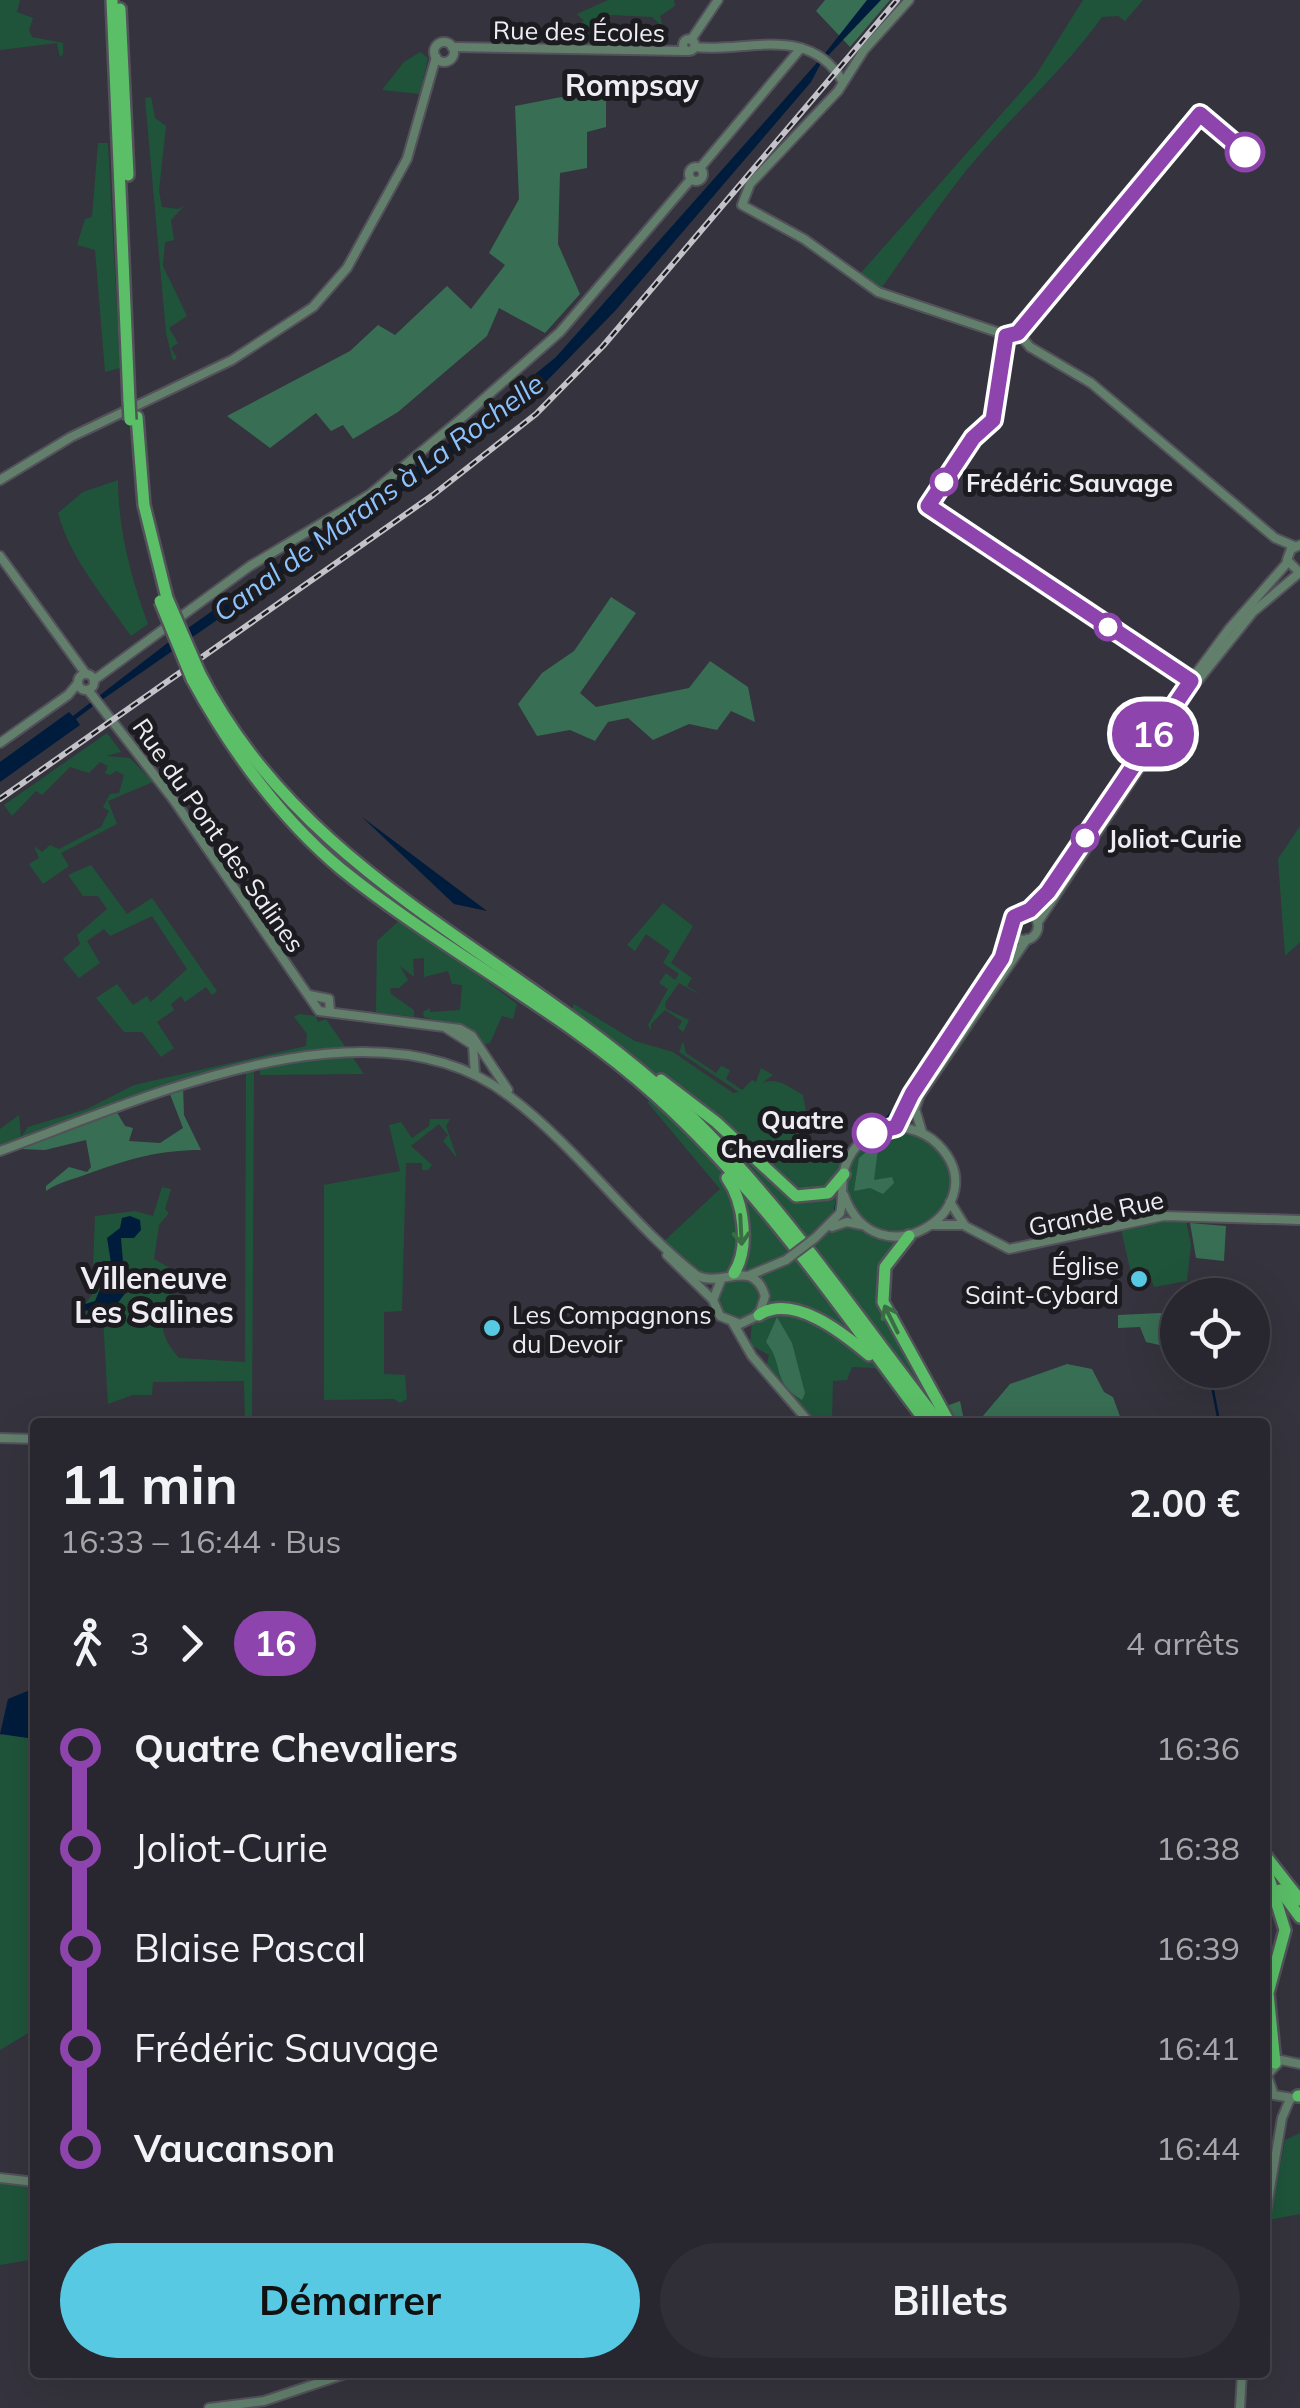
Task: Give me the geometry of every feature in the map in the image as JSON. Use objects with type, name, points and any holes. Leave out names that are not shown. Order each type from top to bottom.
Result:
[{"type":"highway","points":[[109,0],[133,400]]},
{"type":"highway","points":[[120,0],[133,418],[144,505],[164,599],[196,677],[260,784],[340,868],[653,1093],[702,1140],[923,1418]]},
{"type":"highway","points":[[196,677],[234,734],[302,816],[398,896],[655,1083],[706,1130],[803,1244],[935,1418]]},
{"type":"highway","points":[[568,1020],[682,1096],[796,1196],[828,1193],[844,1174]]},
{"type":"highway","points":[[702,1140],[733,1186],[740,1211],[743,1260],[734,1274]]},
{"type":"highway","points":[[908,1236],[885,1267],[883,1302],[947,1418]]},
{"type":"highway","points":[[756,1318],[792,1310],[856,1344],[893,1379]]},
{"type":"highway","points":[[1270,1861],[1300,1900]]},
{"type":"highway","points":[[1270,1877],[1300,1917]]},
{"type":"highway","points":[[1270,1882],[1285,1930],[1270,1986]]},
{"type":"highway","points":[[1270,2016],[1274,2062]]},
{"type":"street","points":[[689,45],[718,0]]},
{"type":"street","points":[[896,1127],[912,1094],[1002,958],[1014,917],[1048,892],[1230,629],[1297,546],[1275,538],[1091,384],[1030,347],[1018,333],[1006,336],[878,292],[818,248],[740,202],[750,184],[843,82],[909,0]]},
{"type":"street","name":"Rue des Écoles","points":[[0,480],[71,437],[217,367],[284,326],[334,285],[381,212],[407,159],[431,72],[446,56],[470,50],[670,53],[689,45],[760,42],[789,45],[815,54],[843,82]]},
{"type":"street","points":[[789,45],[794,56]]},
{"type":"street","points":[[0,743],[298,536],[369,495],[489,395],[560,332],[691,180],[702,179],[700,168],[801,48]]},
{"type":"street","points":[[828,1228],[846,1222],[864,1225],[878,1234],[908,1236],[933,1225],[950,1202],[954,1183],[948,1156],[922,1132],[915,1109],[920,1095],[1027,939],[1037,932],[1038,922],[1196,684],[1254,612],[1300,573],[1287,560],[1275,538]]},
{"type":"street","points":[[0,556],[87,681]]},
{"type":"street","name":"Rue du Pont des Salines","points":[[87,681],[309,995],[318,1002],[322,1013],[331,1008],[442,1026],[469,1040],[513,1098]]},
{"type":"street","points":[[1025,912],[1038,922]]},
{"type":"street","points":[[1011,931],[1027,939]]},
{"type":"street","points":[[0,1151],[175,1087],[254,1066],[385,1054],[461,1067],[513,1098],[662,1247],[703,1279],[721,1280],[734,1274],[750,1275],[783,1262],[828,1228],[840,1213],[844,1174],[861,1141],[896,1127],[922,1132]]},
{"type":"street","points":[[461,1067],[479,1054]]},
{"type":"street","points":[[478,1076],[479,1054]]},
{"type":"street","points":[[844,1195],[864,1225]]},
{"type":"street","name":"Grande Rue","points":[[950,1202],[966,1226],[996,1244],[1014,1249],[1164,1216],[1300,1220]]},
{"type":"street","name":"Grande Rue","points":[[933,1225],[966,1226]]},
{"type":"street","points":[[662,1247],[683,1274],[714,1300],[720,1316],[734,1324],[752,1356],[806,1418]]},
{"type":"street","points":[[763,1290],[783,1262]]},
{"type":"street","points":[[750,1275],[763,1290],[764,1303],[748,1337],[752,1356]]},
{"type":"street","points":[[714,1300],[721,1280]]},
{"type":"street","points":[[734,1324],[756,1318]]},
{"type":"street","points":[[0,1438],[30,1439]]},
{"type":"street","points":[[1270,2072],[1274,2062],[1288,2059],[1300,2064]]},
{"type":"street","points":[[1270,2086],[1279,2098],[1282,2118],[1270,2189]]},
{"type":"street","points":[[1279,2098],[1297,2096]]},
{"type":"street","points":[[1282,2118],[1297,2096]]},
{"type":"street","points":[[0,2178],[30,2181]]},
{"type":"street","points":[[209,2408],[264,2401],[332,2378]]},
{"type":"street","points":[[1240,2408],[1242,2378]]},
{"type":"green space","points":[[0,0],[20,0],[17,12],[33,18],[29,30],[32,37],[63,43],[63,54],[60,57],[57,43],[0,50]]},
{"type":"green space","points":[[608,0],[674,0],[675,6],[660,16],[663,27],[652,17],[611,15],[601,47],[550,45],[552,34],[570,35],[572,27],[584,21],[577,14]]},
{"type":"green space","points":[[825,0],[890,0],[850,47],[816,11]]},
{"type":"green space","points":[[1083,0],[1143,0],[1125,21],[1118,16],[1102,17],[965,172],[880,290],[859,275],[1036,75]]},
{"type":"green space","points":[[420,52],[428,58],[420,94],[382,90],[404,62]]},
{"type":"green space","points":[[582,93],[606,98],[606,127],[587,132],[587,168],[560,173],[558,244],[580,294],[545,333],[499,308],[487,336],[398,412],[353,439],[343,425],[331,431],[316,413],[270,448],[227,416],[350,351],[378,325],[395,335],[447,286],[471,309],[505,265],[489,253],[519,199],[515,106]]},
{"type":"green space","points":[[151,97],[155,118],[166,126],[159,191],[162,207],[178,209],[185,205],[171,220],[174,240],[165,242],[163,266],[187,316],[169,328],[178,343],[171,348],[177,358],[173,361],[166,333],[145,98]]},
{"type":"green space","points":[[98,143],[108,143],[120,368],[105,372],[95,250],[77,245],[85,219],[92,217]]},
{"type":"green space","points":[[118,480],[127,553],[148,624],[131,636],[79,561],[58,513],[83,492]]},
{"type":"green space","points":[[611,597],[636,613],[580,693],[596,707],[689,688],[710,661],[748,687],[755,722],[731,711],[717,730],[689,724],[653,740],[628,718],[608,722],[595,741],[570,730],[537,736],[518,704],[542,673],[574,651]]},
{"type":"green space","points":[[107,733],[121,752],[106,756],[130,758],[153,782],[108,801],[117,824],[61,853],[69,866],[43,884],[29,864],[39,858],[34,846],[42,852],[50,845],[59,849],[101,827],[109,811],[103,807],[110,794],[119,793],[124,775],[116,771],[105,773],[108,766],[100,762],[89,773],[70,767],[42,795],[36,791],[12,816],[4,805]]},
{"type":"green space","points":[[1300,826],[1300,942],[1285,956],[1278,859]]},
{"type":"green space","points":[[91,865],[127,914],[152,898],[217,991],[212,995],[206,987],[185,1002],[181,996],[171,1004],[174,1010],[157,1022],[174,1048],[161,1057],[142,1032],[124,1032],[96,998],[117,984],[133,1005],[147,996],[151,1002],[187,969],[152,916],[110,936],[104,929],[87,941],[100,963],[79,978],[63,959],[80,944],[77,935],[107,909],[98,896],[83,896],[68,875]]},
{"type":"green space","points":[[663,903],[693,926],[671,963],[692,978],[687,986],[702,996],[679,983],[665,1003],[666,1009],[689,1020],[683,1032],[678,1028],[682,1021],[665,1010],[651,1024],[651,1031],[648,1025],[668,989],[659,983],[666,973],[675,980],[679,974],[663,963],[670,951],[646,934],[635,951],[627,945]]},
{"type":"green space","points":[[402,918],[517,1004],[513,1019],[502,1016],[490,1043],[482,1045],[460,1026],[424,1017],[423,1012],[430,1008],[430,1012],[460,1010],[462,985],[452,984],[448,971],[424,977],[424,958],[413,959],[414,977],[400,966],[408,980],[399,988],[390,988],[391,994],[414,1010],[414,1017],[376,1012],[377,941]]},
{"type":"green space","points":[[574,1004],[635,1041],[673,1052],[733,1093],[739,1092],[679,1052],[683,1041],[686,1053],[716,1073],[721,1066],[730,1070],[726,1079],[742,1090],[752,1080],[756,1082],[761,1068],[773,1075],[761,1084],[778,1082],[803,1095],[806,1111],[798,1122],[805,1124],[792,1143],[813,1157],[836,1141],[846,1157],[878,1131],[922,1132],[948,1157],[954,1183],[941,1217],[909,1236],[881,1287],[940,1406],[920,1414],[906,1409],[875,1368],[852,1367],[847,1380],[833,1381],[832,1418],[807,1418],[765,1371],[769,1355],[750,1345],[752,1321],[733,1323],[715,1306],[720,1280],[709,1280],[660,1245],[720,1189],[648,1103],[654,1083],[568,1020]]},
{"type":"green space","points":[[316,1016],[318,1022],[326,1019],[364,1074],[260,1075],[260,1065],[175,1087],[0,1151],[0,1129],[19,1115],[21,1137],[28,1127],[87,1109],[134,1085],[306,1046],[307,1034],[294,1017]]},
{"type":"green space","points":[[254,1071],[252,1418],[245,1418],[244,1381],[153,1382],[152,1395],[133,1395],[108,1404],[103,1318],[78,1313],[92,1295],[95,1216],[135,1211],[153,1216],[162,1187],[171,1189],[165,1209],[169,1213],[159,1225],[154,1259],[177,1272],[164,1318],[164,1335],[179,1358],[245,1362],[246,1073]]},
{"type":"green space","points":[[183,1085],[184,1115],[201,1150],[131,1160],[46,1191],[46,1186],[69,1167],[87,1172],[91,1167],[86,1140],[45,1150],[21,1149],[20,1144],[115,1109],[125,1126],[133,1128],[129,1141],[160,1143],[183,1128],[168,1089]]},
{"type":"green space","points":[[430,1119],[450,1119],[446,1126],[457,1158],[443,1141],[448,1135],[439,1124],[411,1146],[432,1165],[428,1170],[422,1170],[422,1163],[406,1163],[402,1311],[384,1312],[384,1374],[405,1375],[407,1399],[400,1403],[394,1399],[324,1400],[324,1185],[400,1171],[389,1125],[401,1122],[412,1138],[429,1126]]},
{"type":"green space","points":[[879,1141],[874,1180],[892,1177],[894,1183],[883,1194],[870,1188],[854,1191],[859,1158]]},
{"type":"green space","points":[[1160,1220],[1186,1220],[1191,1245],[1187,1278],[1160,1278],[1160,1286],[1154,1287],[1148,1269],[1131,1273],[1121,1229]]},
{"type":"green space","points":[[1190,1223],[1226,1226],[1224,1261],[1196,1258]]},
{"type":"green space","points":[[1160,1313],[1160,1345],[1146,1342],[1140,1327],[1118,1328],[1118,1315]]},
{"type":"green space","points":[[777,1317],[792,1343],[805,1393],[802,1400],[786,1386],[766,1342]]},
{"type":"green space","points":[[1067,1364],[1092,1369],[1104,1392],[1113,1397],[1121,1418],[976,1418],[982,1417],[1010,1384]]},
{"type":"green space","points":[[960,1401],[964,1418],[914,1418]]},
{"type":"green space","points":[[0,1735],[30,1738],[30,2032],[0,2050]]},
{"type":"green space","points":[[1300,2133],[1300,2214],[1270,2220],[1270,2215],[1285,2140]]},
{"type":"green space","points":[[0,2173],[30,2176],[30,2260],[0,2265]]},
{"type":"water","name":"Canal de Marans à La Rochelle","points":[[867,0],[881,0],[821,63],[811,82],[615,311],[535,393],[416,482],[96,704],[76,719],[80,725],[0,782],[0,762],[69,712],[73,716],[174,638],[462,434],[556,357],[822,57]]},
{"type":"water","points":[[362,817],[487,911],[454,904]]},
{"type":"water","points":[[122,1218],[140,1220],[141,1230],[134,1238],[121,1238],[123,1262],[111,1276],[129,1274],[124,1284],[129,1288],[109,1315],[96,1309],[78,1312],[82,1305],[95,1301],[111,1263],[107,1238],[120,1228]]},
{"type":"water","points":[[30,1690],[30,1738],[0,1734],[8,1699]]},
{"type":"waterway","points":[[874,1123],[885,1120],[899,1104]]},
{"type":"waterway","points":[[835,1212],[838,1194]]},
{"type":"waterway","points":[[1212,1388],[1218,1418]]},
{"type":"railway","points":[[0,799],[433,495],[536,414],[603,346],[897,0]]},
{"type":"bus line","name":"16","points":[[872,1133],[896,1127],[912,1094],[1002,958],[1009,942],[1011,921],[1017,914],[1030,910],[1048,892],[1191,681],[928,506],[973,438],[993,420],[1006,336],[1018,333],[1200,114],[1245,152]]},
{"type":"place","name":"Frédéric Sauvage","points":[[944,482]]},
{"type":"place","name":"Joliot-Curie","points":[[1085,838]]},
{"type":"place","name":"Quatre Chevaliers","points":[[872,1133]]},
{"type":"place","name":"Église Saint-Cybard","points":[[1139,1279]]},
{"type":"place","name":"Les Compagnons du Devoir","points":[[492,1328]]},
{"type":"district","name":"Rompsay","points":[[632,85]]},
{"type":"district","name":"Villeneuve Les Salines","points":[[154,1295]]}]
